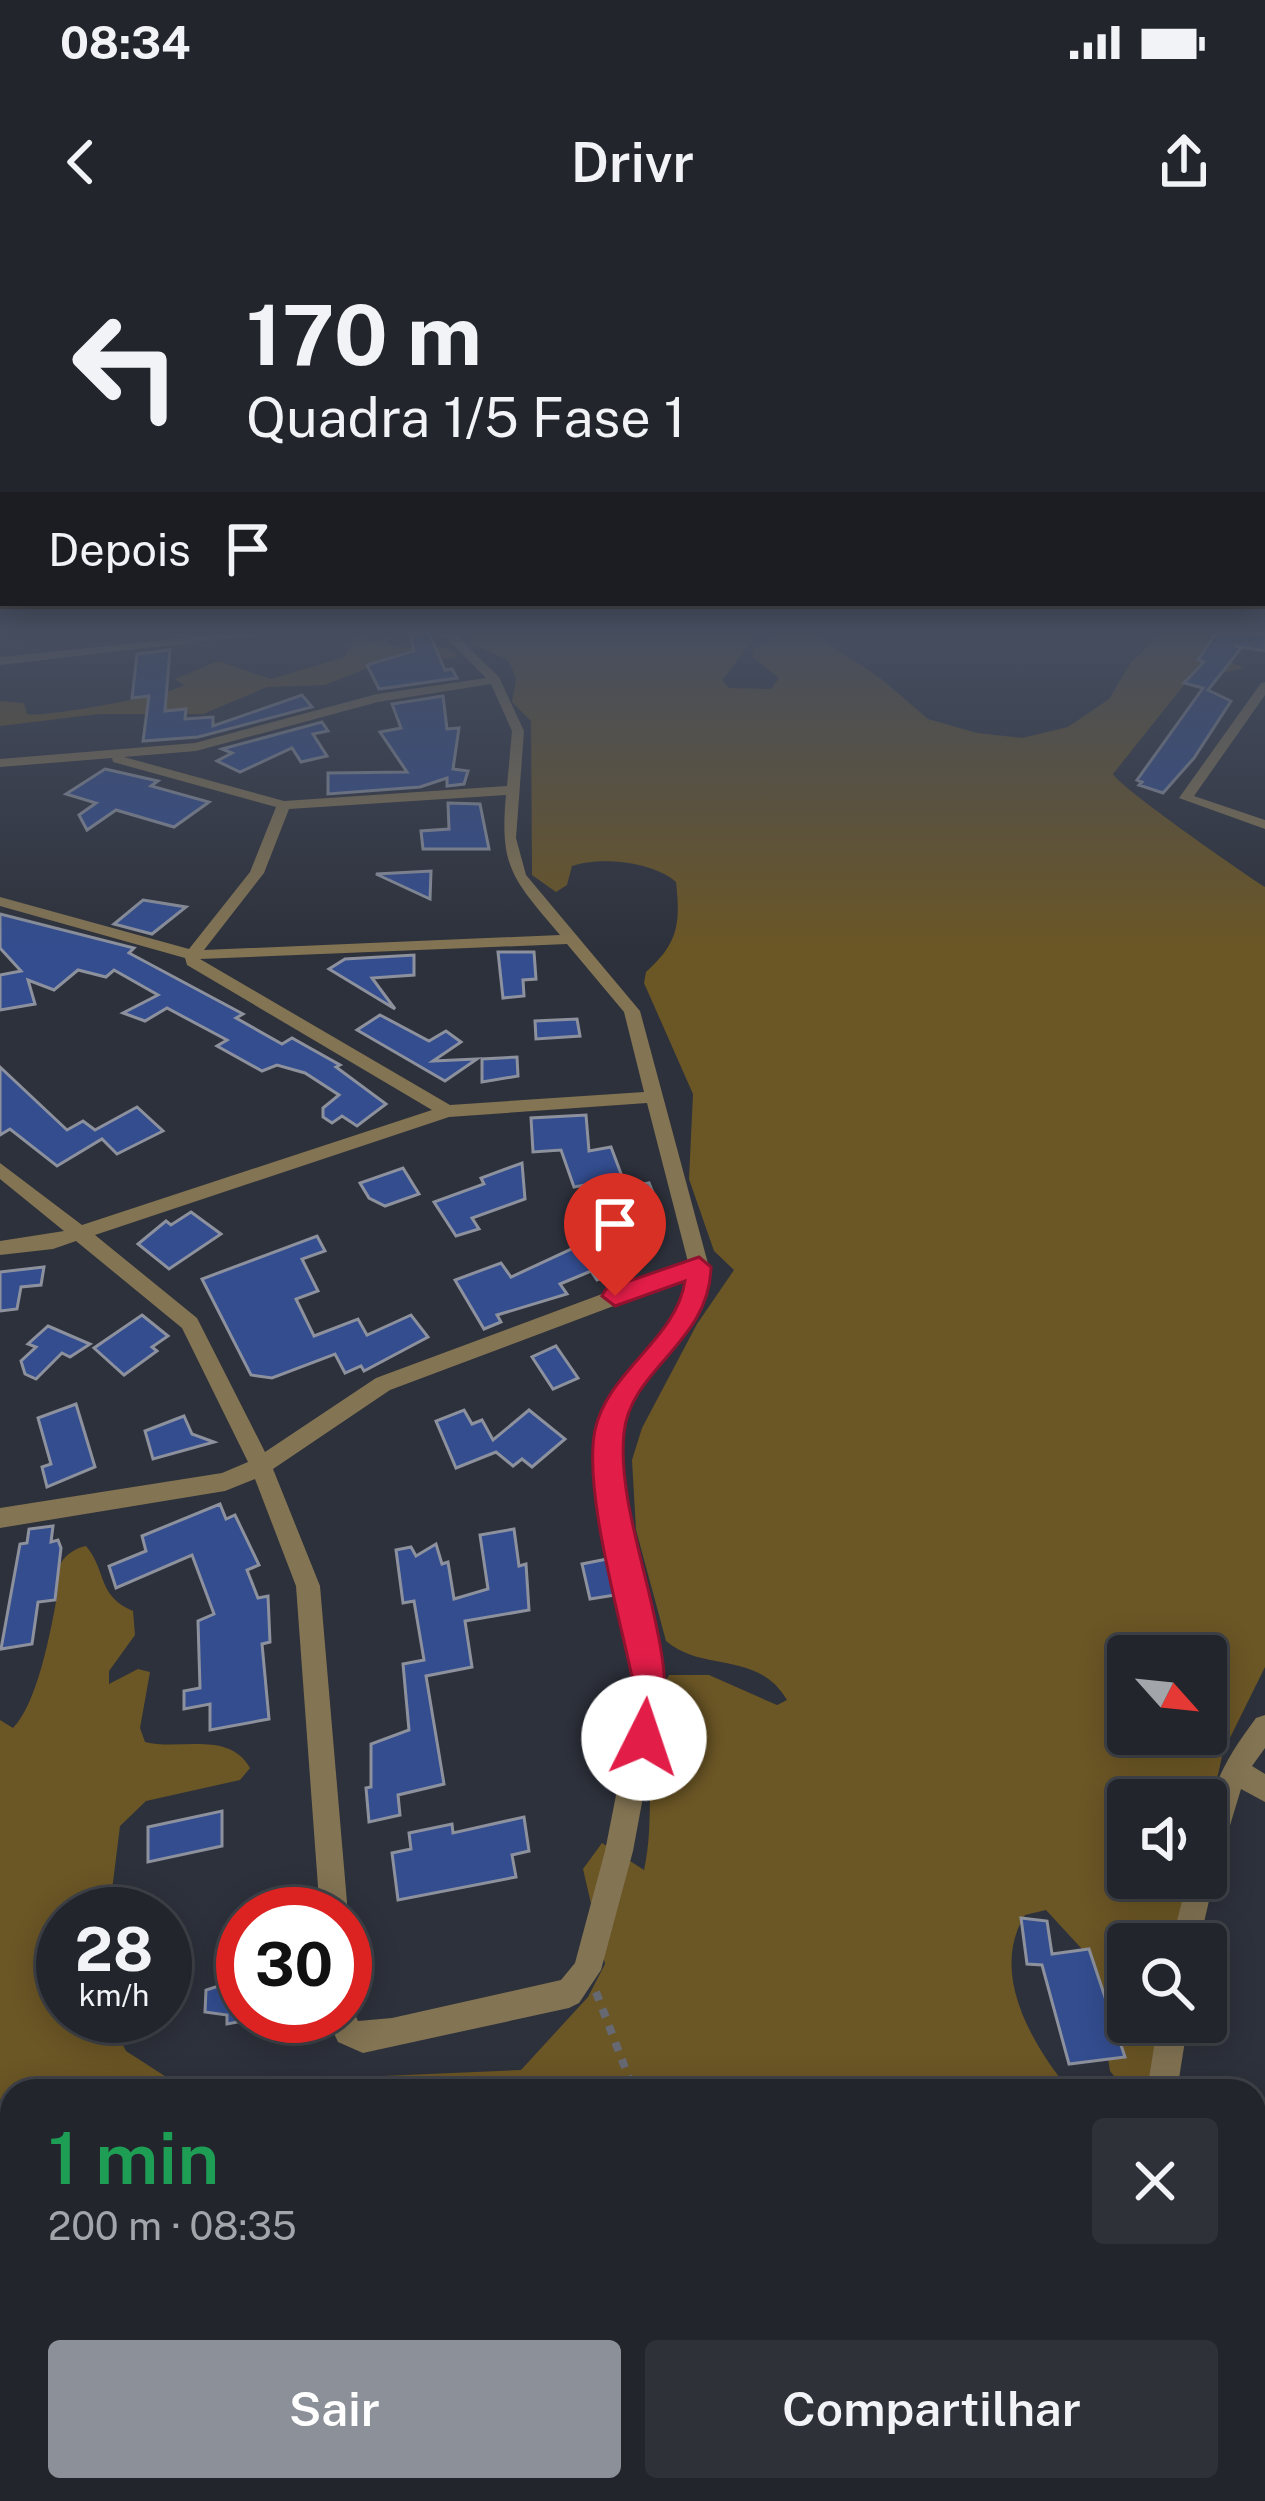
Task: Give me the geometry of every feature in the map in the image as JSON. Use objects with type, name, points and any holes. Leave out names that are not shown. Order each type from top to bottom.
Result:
[{"type":"street","points":[[0,764],[231,739]]},
{"type":"street","points":[[372,2037],[569,1993],[587,1970],[614,1872],[650,1688],[610,1487],[609,1429],[629,1387],[684,1322],[698,1287],[699,1267],[632,1011],[567,939],[513,864],[517,739]]},
{"type":"street","points":[[1227,739],[1187,794],[1192,802],[1265,825]]},
{"type":"street","points":[[114,754],[119,760],[284,805],[513,790]]},
{"type":"street","points":[[284,805],[257,873],[192,955],[193,962],[447,1111]]},
{"type":"street","points":[[0,901],[192,955],[567,939]]},
{"type":"street","points":[[0,1248],[53,1242],[447,1111],[652,1097]]},
{"type":"street","points":[[0,1169],[190,1323],[261,1466],[308,1586],[332,1887]]},
{"type":"street","points":[[0,1518],[224,1482],[261,1466],[383,1384],[699,1267]]},
{"type":"street","points":[[1227,1793],[1234,1769],[1265,1727]]},
{"type":"street","points":[[1234,1769],[1265,1789]]},
{"type":"street","points":[[1164,2079],[1170,2043]]},
{"type":"path","points":[[587,1970],[629,2079]]},
{"type":"shaded area","points":[[531,739],[1141,739],[1113,774],[1158,812],[1265,887],[1265,1667],[1227,1744],[1227,1635],[1107,1635],[1107,1755],[1222,1755],[1217,1779],[1107,1779],[1107,1899],[1190,1899],[1185,1923],[1107,1923],[1107,2043],[1163,2043],[1156,2079],[1116,2079],[1110,2071],[1093,1961],[1046,1910],[1025,1915],[1015,1937],[1013,1984],[1030,2030],[1061,2079],[377,2079],[521,2070],[588,1997],[605,1964],[583,1869],[602,1843],[644,1870],[653,1720],[669,1675],[709,1675],[777,1705],[787,1700],[761,1674],[696,1657],[666,1641],[636,1530],[632,1460],[642,1428],[697,1324],[734,1270],[714,1251],[689,1179],[693,1094],[644,983],[646,972],[674,933],[676,882],[641,866],[584,863],[572,866],[567,885],[556,892],[532,875]]},
{"type":"shaded area","points":[[86,1546],[113,1598],[133,1611],[135,1635],[109,1671],[109,1684],[138,1669],[150,1672],[140,1728],[145,1742],[217,1745],[241,1756],[250,1768],[240,1780],[146,1801],[120,1826],[112,1887],[36,1887],[36,2043],[122,2043],[126,2051],[169,2079],[0,2079],[0,1720],[13,1728],[29,1702],[51,1628],[58,1568],[70,1553]]},
{"type":"building","points":[[261,739],[316,739],[327,756],[301,762],[292,748],[240,772],[217,761],[232,753],[222,749]]},
{"type":"building","points":[[384,739],[457,739],[453,769],[468,771],[464,784],[447,786],[447,778],[420,787],[328,794],[328,773],[407,772]]},
{"type":"building","points":[[1167,739],[1207,739],[1163,793],[1137,780]]},
{"type":"building","points":[[105,769],[158,781],[151,786],[209,802],[174,827],[116,810],[87,830],[79,815],[96,803],[66,794]]},
{"type":"building","points":[[448,803],[480,804],[489,849],[423,849],[421,831],[449,829]]},
{"type":"building","points":[[431,871],[430,899],[376,874]]},
{"type":"building","points":[[143,900],[186,907],[152,934],[114,924]]},
{"type":"building","points":[[0,914],[134,948],[129,953],[243,1014],[236,1018],[282,1044],[292,1038],[340,1065],[336,1067],[386,1104],[357,1126],[342,1116],[332,1123],[323,1117],[323,1108],[339,1095],[305,1073],[277,1065],[262,1071],[217,1046],[227,1040],[167,1008],[145,1021],[123,1013],[158,995],[114,970],[106,977],[78,970],[54,990],[28,980],[35,1004],[0,1010],[0,975],[21,971],[0,948]]},
{"type":"building","points":[[498,952],[534,952],[536,979],[523,980],[524,996],[503,998]]},
{"type":"building","points":[[414,955],[414,975],[372,978],[395,1009],[329,969],[345,959]]},
{"type":"building","points":[[380,1015],[429,1041],[446,1031],[461,1042],[433,1061],[477,1059],[445,1081],[357,1030]]},
{"type":"building","points":[[577,1019],[580,1036],[536,1039],[535,1021]]},
{"type":"building","points":[[517,1057],[518,1076],[482,1082],[482,1059]]},
{"type":"building","points":[[0,1067],[67,1130],[83,1121],[95,1130],[137,1107],[163,1131],[117,1154],[102,1139],[57,1166],[10,1129],[0,1135]]},
{"type":"building","points":[[586,1115],[589,1151],[611,1147],[626,1187],[649,1183],[657,1202],[645,1204],[663,1228],[651,1237],[627,1206],[607,1210],[596,1183],[574,1187],[561,1150],[533,1152],[531,1118]]},
{"type":"building","points":[[522,1163],[525,1199],[472,1218],[479,1229],[456,1236],[434,1202],[484,1184],[481,1178]]},
{"type":"building","points":[[403,1168],[419,1194],[385,1206],[369,1198],[360,1183]]},
{"type":"building","points":[[191,1212],[221,1234],[169,1269],[138,1244],[166,1221],[171,1225]]},
{"type":"building","points":[[604,1234],[620,1256],[608,1260],[617,1273],[597,1280],[591,1271],[560,1284],[567,1294],[497,1315],[501,1322],[484,1329],[455,1280],[501,1263],[511,1277]]},
{"type":"building","points":[[317,1236],[325,1251],[302,1259],[318,1291],[296,1299],[314,1336],[358,1319],[367,1335],[411,1315],[428,1337],[364,1371],[361,1366],[345,1373],[335,1354],[272,1378],[251,1375],[202,1279]]},
{"type":"building","points":[[44,1267],[41,1285],[21,1287],[17,1309],[0,1311],[0,1272]]},
{"type":"building","points":[[142,1315],[168,1336],[152,1347],[157,1351],[124,1375],[94,1348]]},
{"type":"building","points":[[48,1326],[90,1344],[70,1357],[62,1353],[36,1379],[25,1374],[21,1361],[36,1347],[28,1344]]},
{"type":"building","points":[[556,1346],[578,1378],[553,1389],[532,1357]]},
{"type":"building","points":[[76,1404],[95,1467],[47,1487],[42,1467],[51,1464],[38,1418]]},
{"type":"building","points":[[464,1410],[472,1424],[482,1420],[493,1440],[529,1410],[565,1439],[532,1467],[522,1459],[513,1466],[496,1452],[456,1468],[436,1421]]},
{"type":"building","points":[[184,1416],[192,1434],[214,1442],[153,1459],[145,1431]]},
{"type":"building","points":[[220,1504],[226,1519],[235,1515],[259,1565],[247,1570],[258,1598],[268,1596],[270,1642],[262,1644],[269,1719],[210,1730],[210,1704],[184,1709],[184,1691],[200,1688],[198,1621],[214,1614],[192,1555],[116,1588],[109,1566],[146,1551],[142,1536]]},
{"type":"building","points":[[53,1526],[51,1542],[58,1540],[61,1548],[55,1600],[38,1602],[32,1644],[1,1649],[20,1544],[27,1543],[29,1529]]},
{"type":"building","points":[[514,1529],[519,1566],[526,1564],[529,1610],[465,1621],[472,1667],[426,1676],[444,1784],[398,1795],[400,1815],[369,1822],[366,1788],[371,1787],[371,1744],[409,1730],[403,1664],[424,1660],[414,1601],[403,1603],[396,1550],[411,1547],[416,1556],[436,1544],[442,1564],[448,1562],[454,1599],[488,1589],[480,1535]]},
{"type":"building","points":[[607,1559],[615,1595],[590,1599],[582,1564]]},
{"type":"building","points":[[222,1811],[222,1846],[148,1862],[148,1827]]},
{"type":"building","points":[[524,1817],[529,1851],[512,1855],[516,1877],[398,1900],[392,1853],[411,1849],[409,1833],[452,1824],[453,1833]]},
{"type":"building","points":[[1021,1918],[1047,1921],[1052,1954],[1089,1949],[1107,2003],[1107,2043],[1120,2043],[1125,2057],[1069,2064],[1042,1965],[1027,1964]]},
{"type":"building","points":[[216,1987],[216,2014],[205,2012],[206,1990]]},
{"type":"route","points":[[615,1296],[700,1270],[691,1310],[629,1387],[609,1429],[610,1487],[650,1688],[644,1738]]}]
